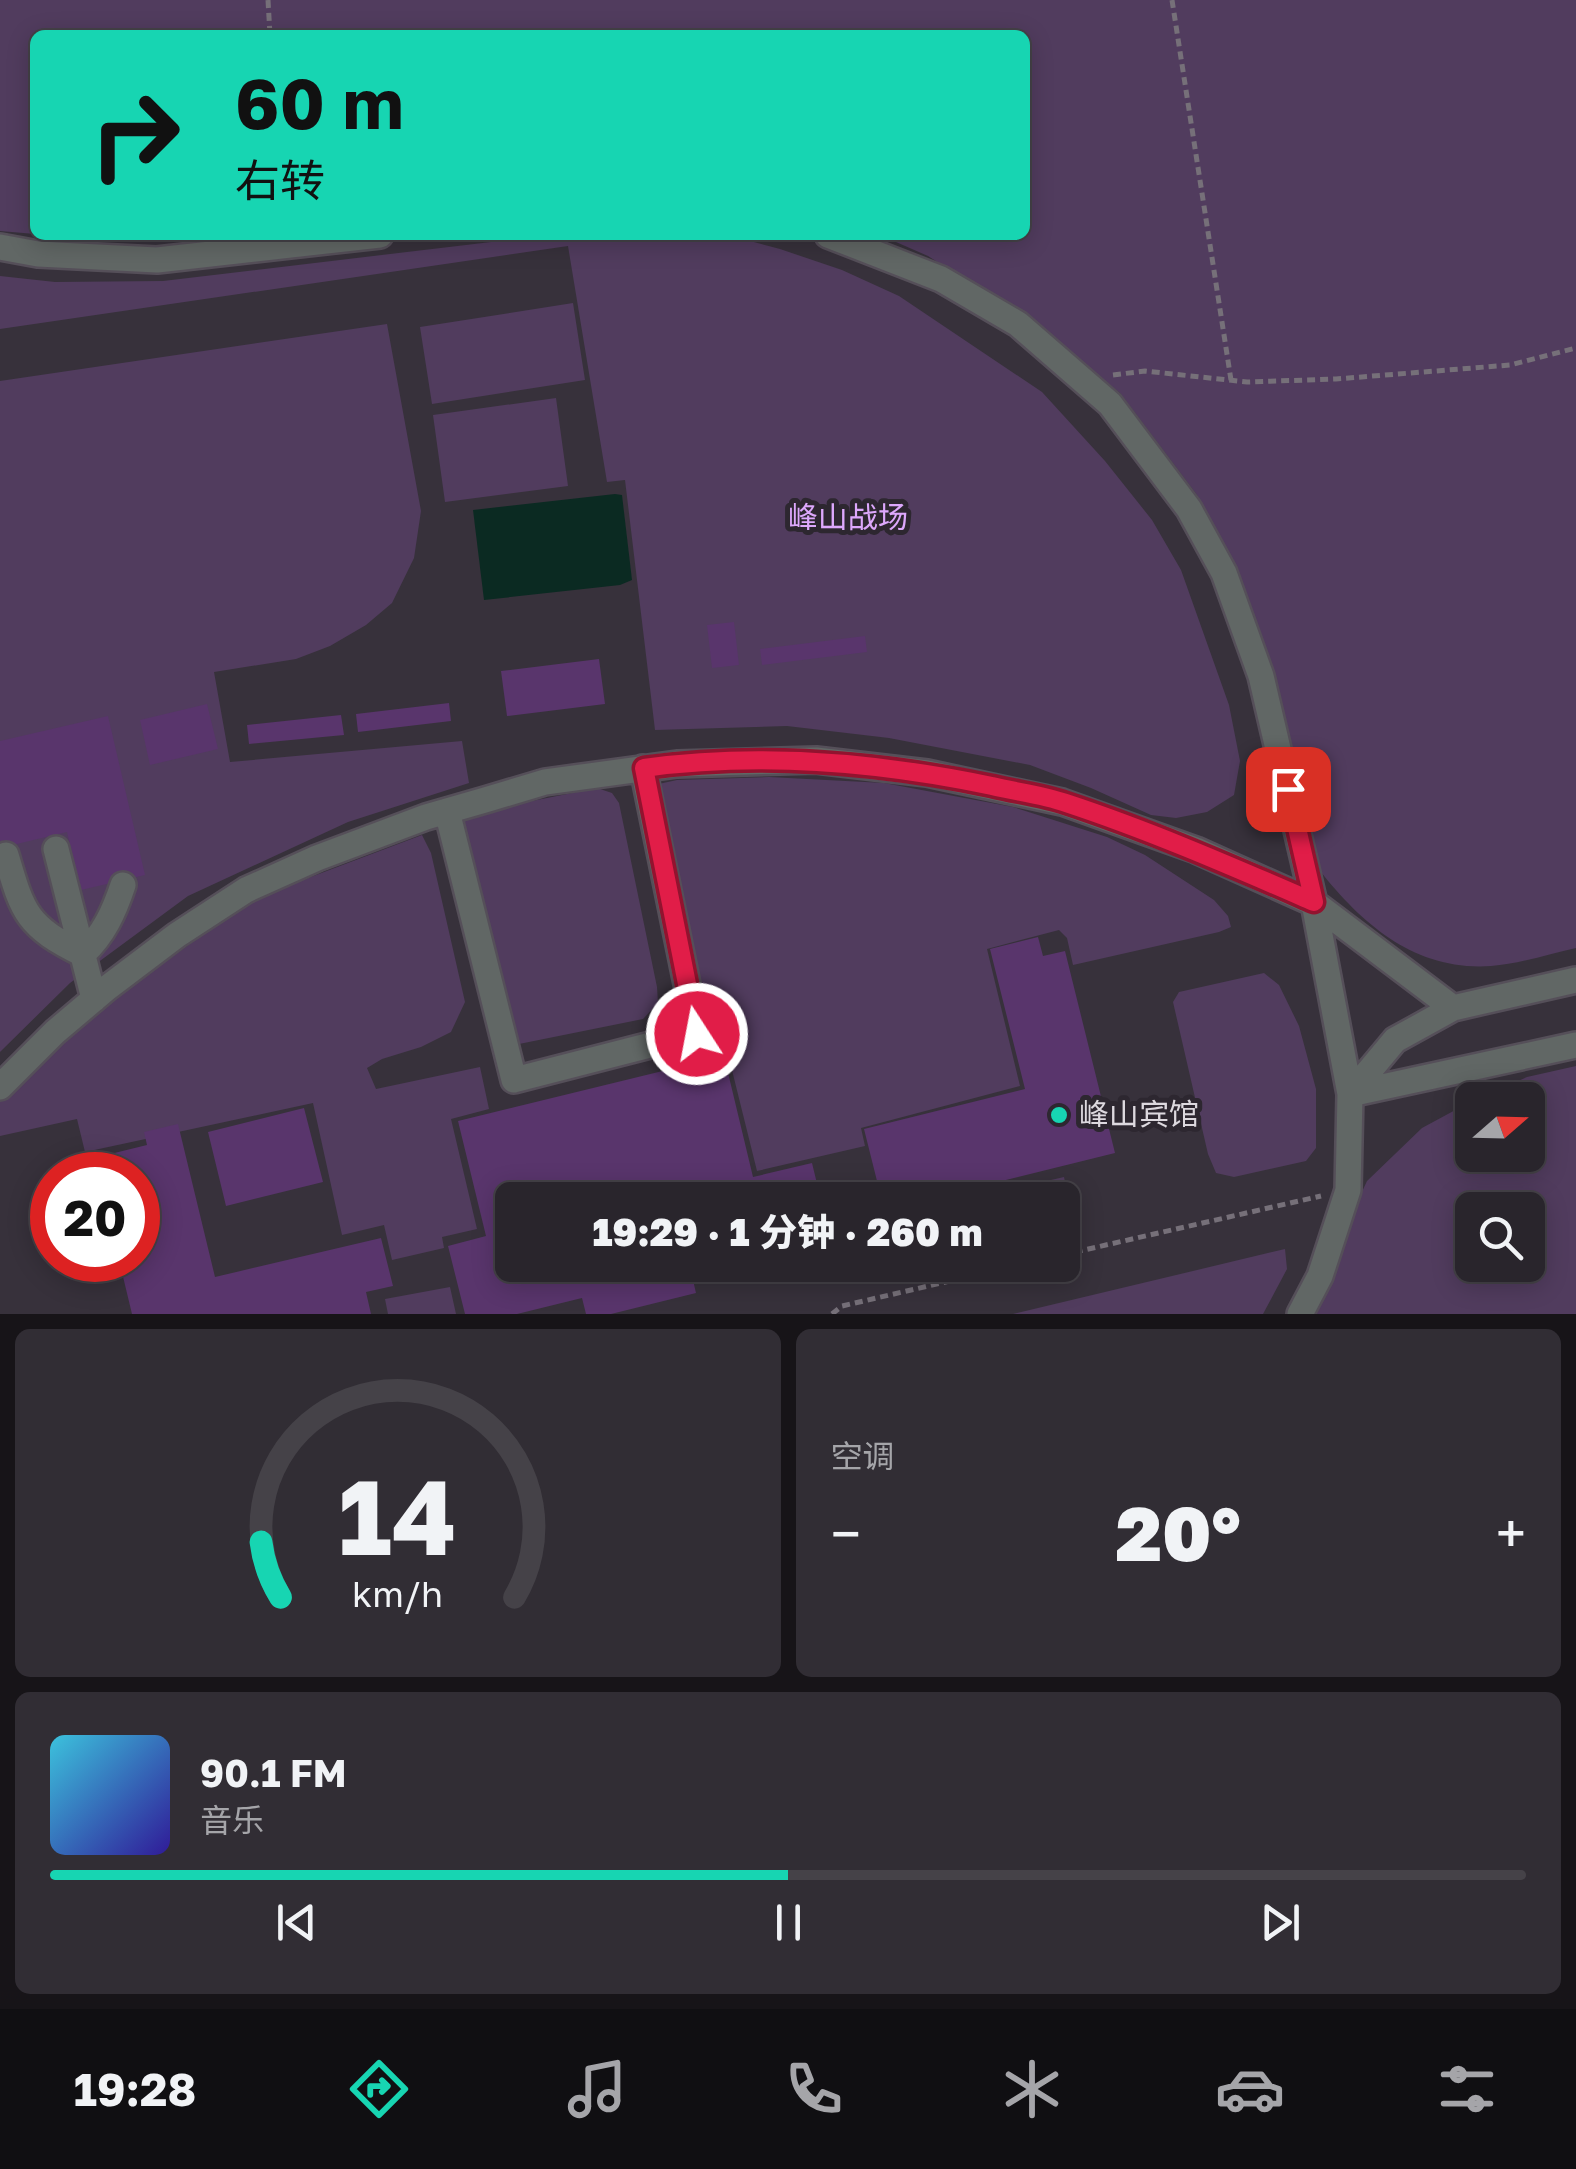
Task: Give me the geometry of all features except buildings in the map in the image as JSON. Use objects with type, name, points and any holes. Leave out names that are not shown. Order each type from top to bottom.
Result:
[{"type":"lane","points":[[0,248],[38,254],[158,260],[336,240]]},
{"type":"lane","points":[[841,240],[941,279],[1018,324],[1084,381],[1110,404],[1189,509],[1224,573],[1261,676],[1314,902],[1350,1094],[1348,1190],[1320,1276],[1300,1314]]},
{"type":"lane","points":[[0,1087],[94,999],[246,890],[317,858],[447,811],[545,782],[677,764],[816,760],[927,772],[1062,802],[1196,850],[1314,902],[1453,1008]]},
{"type":"lane","points":[[447,811],[514,1080],[697,1034],[644,768]]},
{"type":"lane","points":[[56,849],[94,999]]},
{"type":"lane","points":[[6,855],[20,901],[33,922],[48,936],[83,954]]},
{"type":"lane","points":[[83,954],[107,924],[123,884]]},
{"type":"lane","points":[[1350,1094],[1395,1040],[1453,1008],[1576,980]]},
{"type":"lane","points":[[1350,1094],[1576,1045]]},
{"type":"path","points":[[268,0],[270,30]]},
{"type":"path","points":[[1172,0],[1231,380]]},
{"type":"path","points":[[1084,381],[1145,371],[1247,382],[1336,379],[1510,364],[1576,348]]},
{"type":"path","points":[[1080,1251],[1348,1190]]},
{"type":"path","points":[[832,1314],[842,1306],[946,1282]]},
{"type":"green space","points":[[0,0],[1576,0],[1576,948],[1502,965],[1464,966],[1416,953],[1355,910],[1320,871],[1226,558],[1197,495],[1120,393],[1029,321],[928,256],[891,240],[1030,240],[1030,30],[30,30],[30,234],[0,231]]},
{"type":"green space","name":"峰山战场","points":[[508,240],[747,240],[842,270],[899,296],[1042,392],[1152,520],[1181,570],[1229,705],[1240,761],[1234,795],[1207,812],[1176,818],[1151,815],[1030,765],[889,738],[787,726],[655,730],[625,480],[607,482],[568,246],[0,329],[0,276],[55,282],[163,281]]},
{"type":"green space","points":[[573,303],[585,380],[432,404],[420,327]]},
{"type":"green space","points":[[387,324],[421,511],[414,558],[392,603],[366,625],[330,646],[296,659],[214,672],[230,762],[462,741],[469,783],[348,822],[188,896],[70,983],[0,1052],[0,381]]},
{"type":"green space","points":[[556,398],[568,486],[445,502],[433,415]]},
{"type":"green space","points":[[769,777],[884,783],[1013,807],[1107,837],[1145,855],[1214,900],[1228,916],[1231,927],[1073,965],[1067,938],[1059,930],[987,949],[1020,1086],[861,1128],[865,1146],[757,1171],[727,1050],[705,1054],[654,785],[677,780]]},
{"type":"green space","points":[[597,788],[612,793],[619,803],[658,1003],[643,1019],[519,1044],[513,1041],[459,826],[468,816],[481,811]]},
{"type":"green space","points":[[422,835],[431,853],[465,1002],[451,1032],[367,1068],[376,1089],[480,1067],[489,1109],[451,1119],[477,1229],[442,1237],[444,1248],[392,1260],[384,1225],[342,1235],[313,1103],[85,1152],[77,1119],[0,1136],[0,1101],[85,1021],[229,915],[271,892]]},
{"type":"green space","points":[[1264,973],[1279,985],[1299,1026],[1316,1089],[1316,1148],[1306,1161],[1234,1177],[1216,1173],[1208,1154],[1173,1002],[1179,992]]},
{"type":"green space","points":[[1576,1066],[1576,1314],[1314,1314],[1367,1181],[1422,1128],[1455,1110],[1455,1172],[1545,1172],[1545,1082],[1516,1082]]},
{"type":"green space","points":[[1285,1249],[1287,1269],[1263,1314],[1013,1314]]},
{"type":"green space","points":[[450,1287],[456,1314],[388,1314],[385,1299]]},
{"type":"shaded area","points":[[622,495],[632,580],[620,585],[484,600],[473,510]]},
{"type":"place","name":"峰山宾馆","points":[[1059,1115]]},
{"type":"route","points":[[697,1034],[644,768],[816,760],[927,772],[1062,802],[1196,850],[1314,902],[1288,789]]}]
